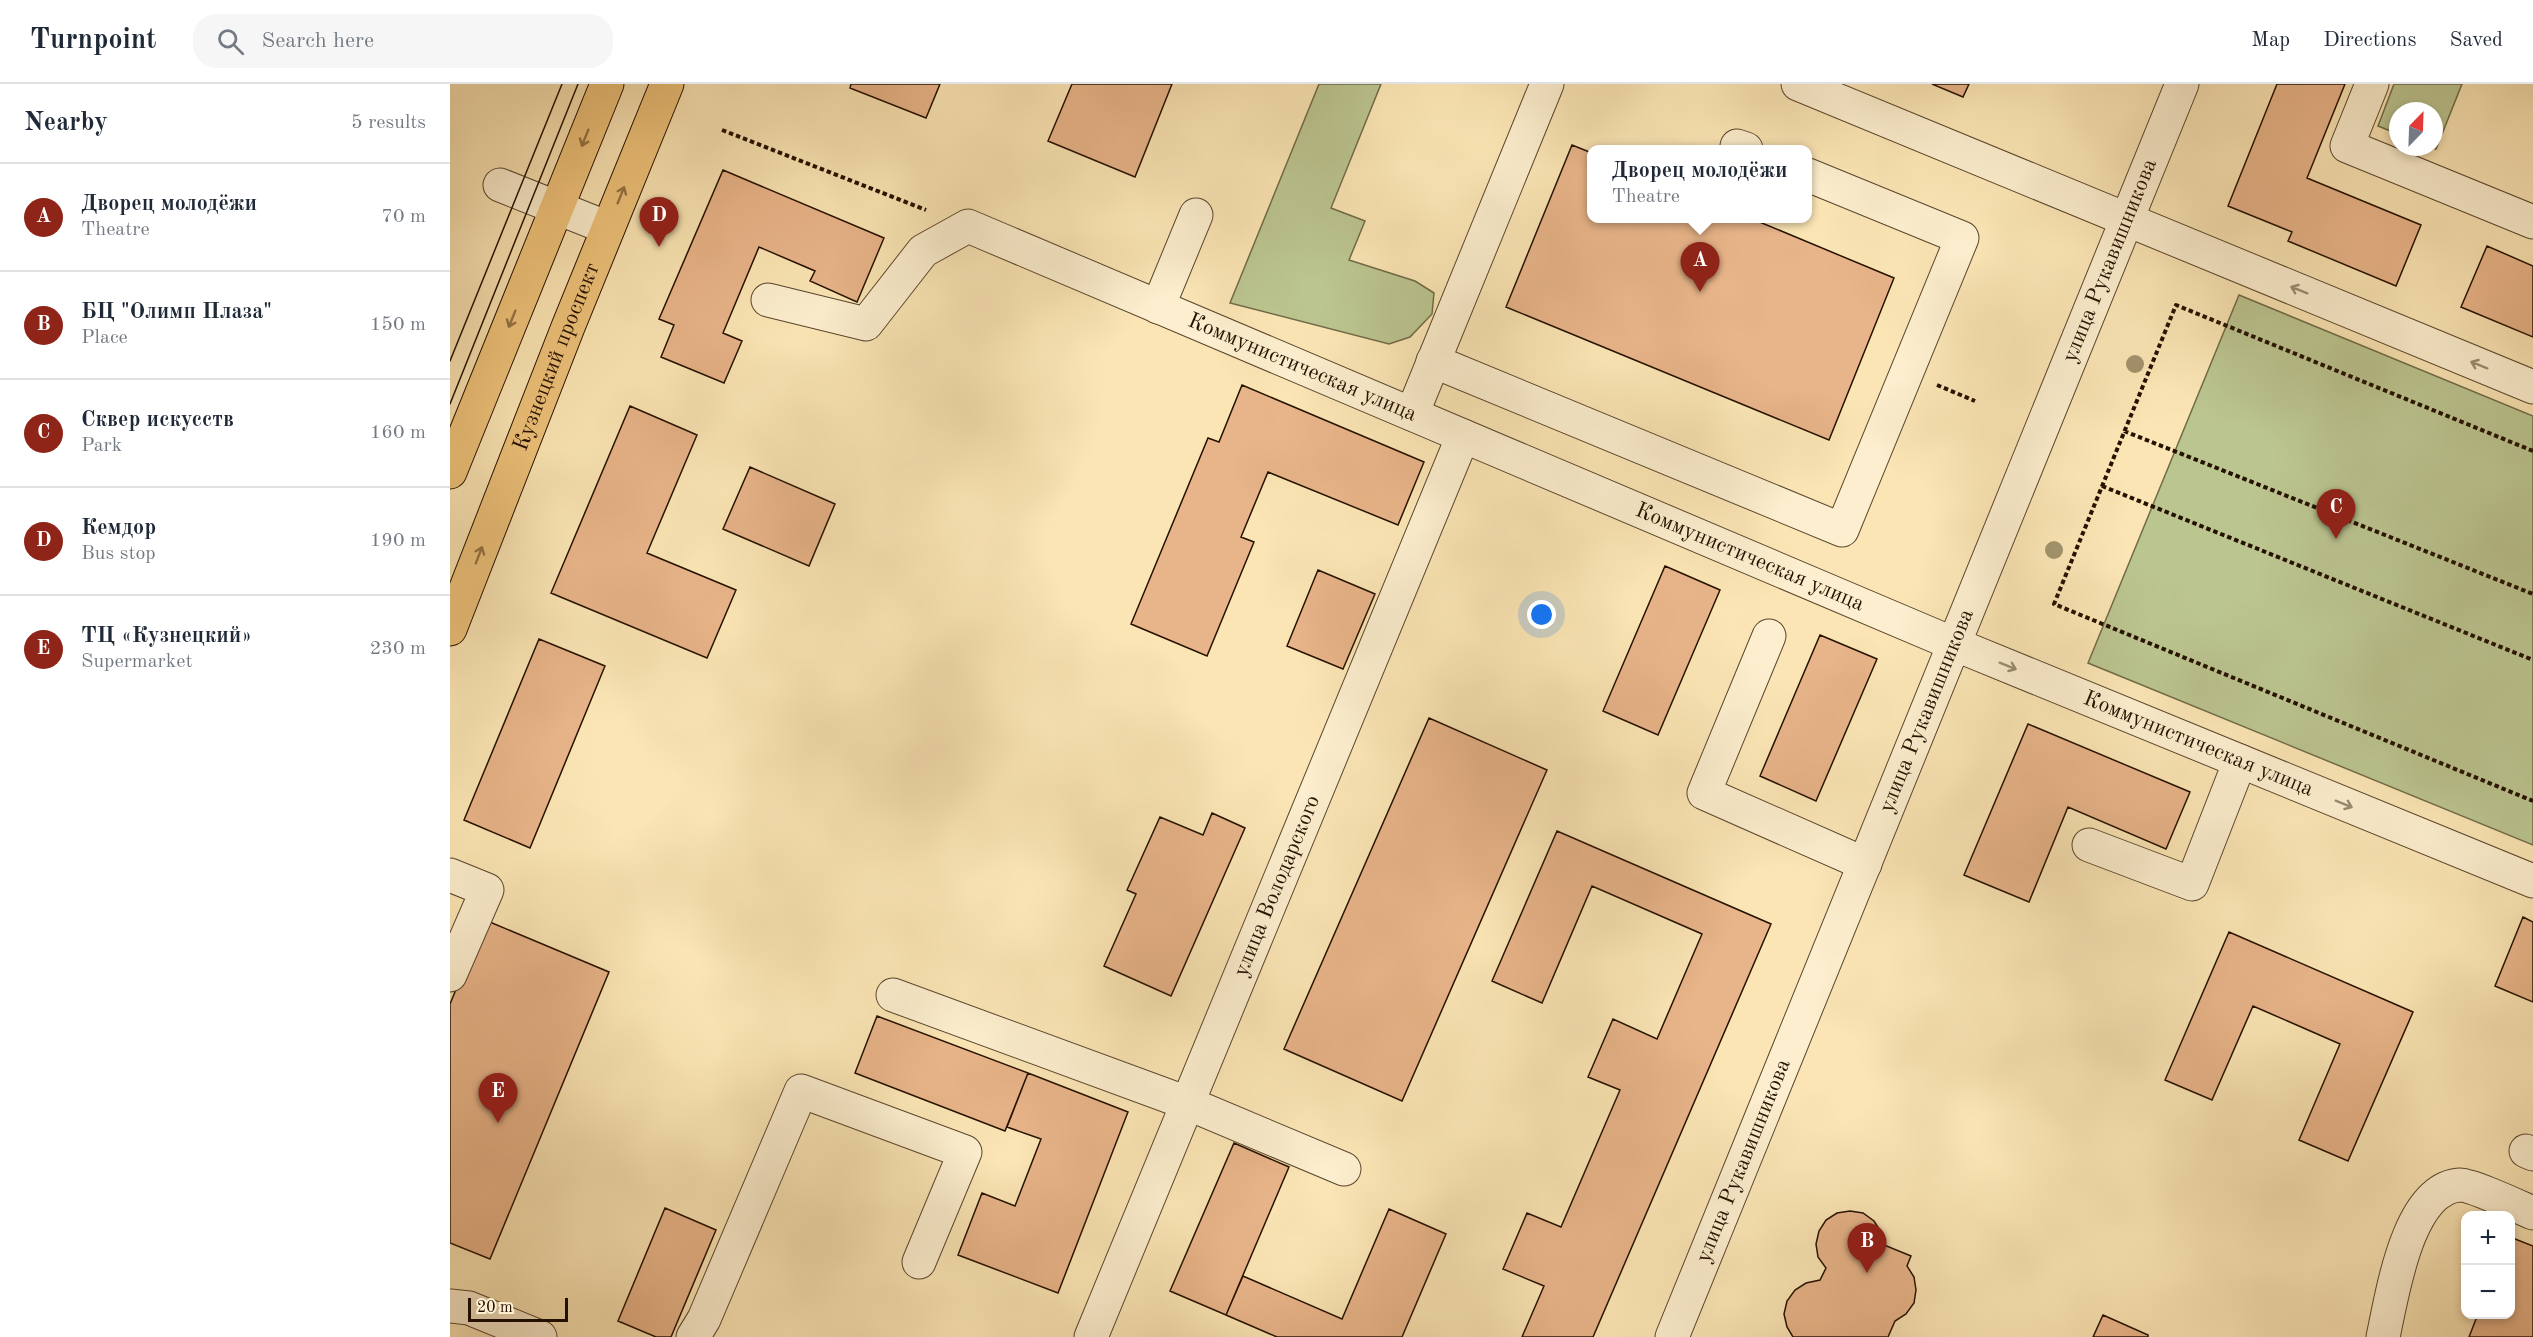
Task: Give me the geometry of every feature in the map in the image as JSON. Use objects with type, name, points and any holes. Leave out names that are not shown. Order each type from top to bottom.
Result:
[{"type":"main road","points":[[450,472],[607,84]]},
{"type":"main road","name":"Кузнецкий проспект","points":[[450,629],[667,84]]},
{"type":"street","points":[[1412,414],[1547,84]]},
{"type":"street","points":[[1798,84],[2533,387]]},
{"type":"street","name":"улица Рукавишникова","points":[[1672,1337],[2182,84]]},
{"type":"street","points":[[2372,84],[2347,146],[2533,222]]},
{"type":"street","points":[[1433,361],[1842,530],[1962,238],[1812,177]]},
{"type":"street","points":[[500,185],[608,228]]},
{"type":"street","points":[[1158,307],[1197,215]]},
{"type":"street","points":[[768,300],[866,324],[923,251],[968,226]]},
{"type":"street","name":"Коммунистическая улица","points":[[968,226],[1954,644],[2533,881]]},
{"type":"street","name":"улица Володарского","points":[[1091,1337],[1463,436]]},
{"type":"street","points":[[1769,636],[1704,793],[1865,864]]},
{"type":"street","points":[[2089,845],[2192,884],[2240,761]]},
{"type":"street","points":[[450,874],[487,890],[450,975]]},
{"type":"street","points":[[893,995],[1187,1103],[1344,1169]]},
{"type":"street","points":[[693,1337],[704,1319],[801,1090],[964,1152],[919,1262]]},
{"type":"street","points":[[2383,1337],[2406,1245],[2419,1216],[2433,1197],[2446,1189],[2462,1185],[2533,1213]]},
{"type":"street","points":[[450,1306],[469,1308],[540,1337]]},
{"type":"path","points":[[722,130],[968,226]]},
{"type":"path","points":[[2533,451],[2176,304],[2054,604],[2533,801]]},
{"type":"path","points":[[1907,373],[1975,401]]},
{"type":"path","points":[[2124,431],[2533,594]]},
{"type":"path","points":[[2102,486],[2533,660]]},
{"type":"green space","points":[[1319,84],[1381,84],[1331,208],[1365,221],[1349,260],[1415,281],[1434,293],[1432,314],[1410,337],[1389,344],[1230,303]]},
{"type":"green space","points":[[2394,84],[2462,84],[2443,132],[2443,102],[2389,102],[2389,130],[2378,126]]},
{"type":"green space","points":[[2239,295],[2533,416],[2533,845],[2088,663]]},
{"type":"building","points":[[851,84],[940,84],[926,118],[850,88]]},
{"type":"building","points":[[1072,84],[1172,84],[1135,177],[1048,141]]},
{"type":"building","points":[[1932,84],[1969,84],[1963,97]]},
{"type":"building","points":[[2277,84],[2345,84],[2307,178],[2421,225],[2396,286],[2288,241],[2292,232],[2228,206]]},
{"type":"building","points":[[1572,145],[1587,151],[1587,223],[1762,223],[1894,278],[1829,440],[1506,307]]},
{"type":"building","points":[[723,170],[884,238],[857,302],[810,281],[815,271],[759,247],[723,333],[742,341],[724,383],[661,357],[674,325],[659,319]]},
{"type":"building","points":[[2487,246],[2533,266],[2533,337],[2461,307]]},
{"type":"building","points":[[1242,385],[1424,462],[1398,525],[1268,472],[1241,537],[1254,542],[1207,656],[1131,624],[1208,438],[1219,442]]},
{"type":"building","points":[[630,406],[697,435],[647,553],[736,590],[707,658],[551,593]]},
{"type":"building","points":[[750,467],[835,504],[809,566],[723,529]]},
{"type":"building","points":[[1665,566],[1720,590],[1658,735],[1603,711]]},
{"type":"building","points":[[1318,570],[1375,594],[1343,669],[1287,646]]},
{"type":"building","points":[[1820,635],[1877,659],[1816,801],[1760,776]]},
{"type":"building","points":[[539,639],[605,666],[530,848],[464,820]]},
{"type":"building","points":[[1429,718],[1547,770],[1402,1101],[1284,1049]]},
{"type":"building","points":[[2028,724],[2190,792],[2166,849],[2068,807],[2029,902],[1964,875]]},
{"type":"building","points":[[1212,813],[1245,828],[1171,996],[1104,966],[1136,894],[1127,890],[1160,817],[1203,835]]},
{"type":"building","points":[[1557,831],[1771,924],[1593,1337],[1522,1337],[1544,1286],[1503,1269],[1527,1213],[1561,1227],[1620,1090],[1588,1077],[1613,1019],[1657,1039],[1702,934],[1592,886],[1542,1003],[1492,981]]},
{"type":"building","points":[[2523,917],[2533,922],[2533,1002],[2495,986]]},
{"type":"building","points":[[485,920],[609,972],[490,1259],[450,1243],[450,1004]]},
{"type":"building","points":[[2229,932],[2413,1012],[2348,1161],[2299,1140],[2340,1044],[2253,1006],[2212,1100],[2165,1080]]},
{"type":"building","points":[[877,1016],[1028,1073],[1005,1131],[855,1073]]},
{"type":"building","points":[[1028,1073],[1128,1112],[1058,1293],[958,1255],[982,1193],[1015,1206],[1041,1139],[1007,1127]]},
{"type":"building","points":[[1234,1143],[1289,1167],[1226,1315],[1170,1291]]},
{"type":"building","points":[[665,1208],[716,1230],[671,1337],[656,1337],[618,1321]]},
{"type":"building","points":[[1389,1209],[1446,1234],[1402,1337],[1277,1337],[1226,1315],[1243,1276],[1342,1319]]},
{"type":"building","points":[[1850,1211],[1863,1213],[1874,1221],[1881,1232],[1884,1245],[1911,1256],[1907,1266],[1914,1277],[1916,1290],[1914,1303],[1906,1314],[1895,1321],[1888,1337],[1793,1337],[1787,1327],[1784,1314],[1787,1301],[1795,1290],[1806,1283],[1820,1280],[1826,1268],[1818,1257],[1816,1244],[1819,1231],[1826,1220],[1837,1213]]},
{"type":"building","points":[[2515,1239],[2533,1246],[2533,1337],[2469,1337],[2476,1319],[2515,1319]]},
{"type":"building","points":[[2103,1315],[2148,1335],[2148,1337],[2093,1337]]},
{"type":"tram line","points":[[450,361],[562,84]]},
{"type":"tram line","points":[[450,404],[578,84]]},
{"type":"place","name":"Кемдор","points":[[659,247]]},
{"type":"place","name":"Дворец молодёжи","points":[[1700,292]]},
{"type":"place","name":"Сквер искусств","points":[[2336,539]]},
{"type":"place","name":"ТЦ «Кузнецкий»","points":[[498,1123]]},
{"type":"place","name":"БЦ \"Олимп Плаза\"","points":[[1867,1273]]}]
